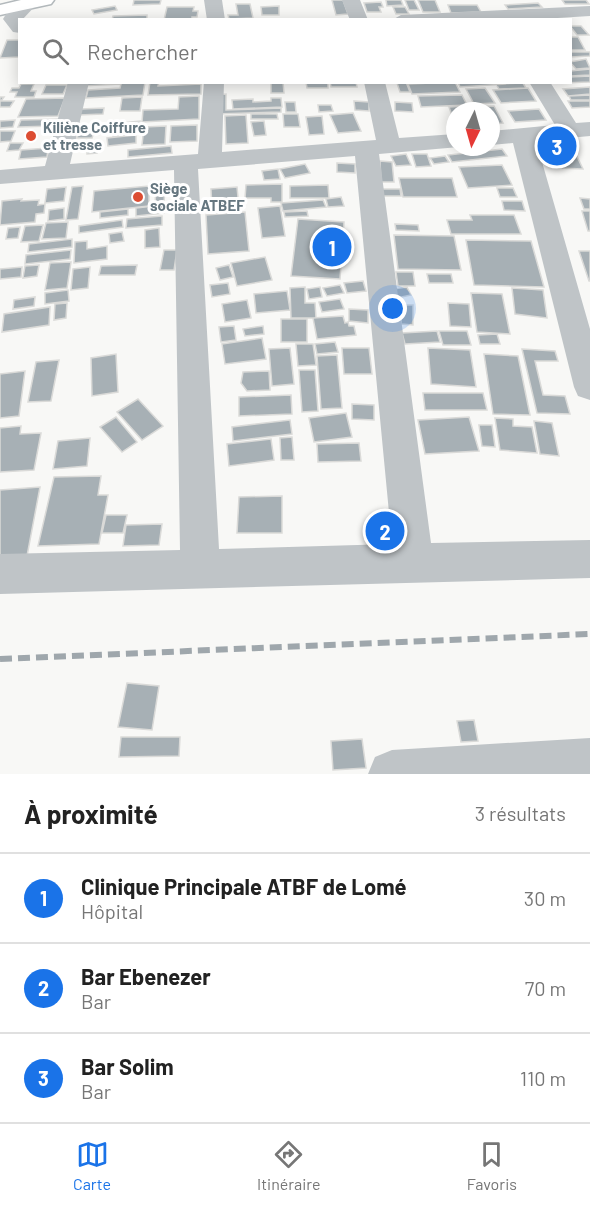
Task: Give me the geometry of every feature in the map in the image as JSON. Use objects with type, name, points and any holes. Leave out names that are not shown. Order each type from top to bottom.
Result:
[{"type":"street","points":[[213,0],[216,18]]},
{"type":"street","points":[[351,0],[358,18]]},
{"type":"street","points":[[422,18],[495,11],[590,11]]},
{"type":"street","points":[[0,32],[18,15]]},
{"type":"street","points":[[56,172],[78,84]]},
{"type":"street","points":[[200,569],[198,161],[214,84]]},
{"type":"street","points":[[374,84],[414,563]]},
{"type":"street","points":[[541,84],[580,130]]},
{"type":"street","points":[[500,137],[580,130]]},
{"type":"street","points":[[524,135],[590,387]]},
{"type":"street","points":[[0,177],[446,142]]},
{"type":"street","points":[[0,574],[590,559]]},
{"type":"street","points":[[392,774],[590,762]]},
{"type":"building","points":[[134,0],[161,0],[160,4],[133,5]]},
{"type":"building","points":[[332,0],[343,0],[348,14],[336,15]]},
{"type":"building","points":[[386,0],[401,0],[403,5],[387,6]]},
{"type":"building","points":[[405,0],[414,0],[419,10],[409,10]]},
{"type":"building","points":[[418,0],[435,0],[440,12],[423,12]]},
{"type":"building","points":[[562,0],[586,0],[589,4],[565,4]]},
{"type":"building","points":[[381,2],[383,7],[379,7],[381,12],[367,12],[364,3]]},
{"type":"building","points":[[538,3],[542,7],[508,9],[505,5]]},
{"type":"building","points":[[236,4],[250,4],[253,18],[229,18],[228,15],[238,15]]},
{"type":"building","points":[[448,5],[477,5],[481,12],[451,13]]},
{"type":"building","points":[[115,6],[117,10],[94,14],[92,10]]},
{"type":"building","points":[[279,6],[279,15],[262,15],[261,7]]},
{"type":"building","points":[[167,7],[194,7],[193,11],[198,11],[197,17],[164,18]]},
{"type":"building","points":[[393,7],[405,7],[409,14],[396,14]]},
{"type":"building","points":[[147,15],[147,18],[112,18],[113,16]]},
{"type":"building","points":[[572,26],[581,26],[589,35],[577,35]]},
{"type":"building","points":[[572,37],[578,37],[585,50],[572,50]]},
{"type":"building","points":[[7,40],[18,40],[18,57],[0,58]]},
{"type":"building","points":[[572,52],[590,52],[590,56],[572,57]]},
{"type":"building","points":[[586,59],[590,68],[576,69],[572,62]]},
{"type":"building","points":[[590,69],[590,75],[572,76],[572,71]]},
{"type":"building","points":[[590,76],[590,82],[572,83],[572,77]]},
{"type":"building","points":[[21,84],[34,84],[31,91],[36,91],[34,97],[15,97],[17,92],[10,92],[12,88],[19,88]]},
{"type":"building","points":[[80,84],[121,84],[80,86]]},
{"type":"building","points":[[121,84],[145,84],[143,95],[86,98],[88,90],[120,88]]},
{"type":"building","points":[[150,84],[158,84],[158,86],[201,84],[201,94],[148,95]]},
{"type":"building","points":[[271,84],[283,84],[284,93],[271,93]]},
{"type":"building","points":[[306,84],[328,84],[328,88],[307,88]]},
{"type":"building","points":[[330,84],[356,84],[357,87],[331,87]]},
{"type":"building","points":[[397,84],[407,84],[410,92],[400,92]]},
{"type":"building","points":[[408,84],[456,84],[460,92],[412,94]]},
{"type":"building","points":[[459,84],[505,84],[460,87]]},
{"type":"building","points":[[496,84],[524,84],[526,88],[499,89]]},
{"type":"building","points":[[46,85],[67,85],[63,94],[42,94]]},
{"type":"building","points":[[590,87],[590,94],[568,96],[563,89]]},
{"type":"building","points":[[485,88],[494,102],[473,102],[466,89]]},
{"type":"building","points":[[528,88],[536,101],[501,103],[493,90]]},
{"type":"building","points":[[226,94],[226,110],[281,108],[281,112],[215,114],[216,95]]},
{"type":"building","points":[[462,95],[466,102],[446,102],[446,106],[421,107],[418,96]]},
{"type":"building","points":[[590,95],[590,100],[571,100],[569,96]]},
{"type":"building","points":[[199,96],[199,119],[142,122],[143,110],[178,109],[179,97]]},
{"type":"building","points":[[0,97],[4,97],[1,101],[14,101],[10,107],[0,107]]},
{"type":"building","points":[[142,97],[140,111],[120,111],[122,98]]},
{"type":"building","points":[[65,98],[58,116],[18,117],[26,99]]},
{"type":"building","points":[[271,98],[281,98],[282,107],[233,109],[232,100],[253,99],[253,102],[271,101]]},
{"type":"building","points":[[354,101],[369,102],[369,111],[355,110]]},
{"type":"building","points":[[568,101],[590,101],[590,107],[572,108]]},
{"type":"building","points":[[285,102],[295,102],[296,112],[286,112]]},
{"type":"building","points":[[395,102],[412,103],[413,112],[395,111]]},
{"type":"building","points":[[318,105],[331,105],[333,111],[319,112]]},
{"type":"building","points":[[104,108],[103,114],[79,115],[81,109]]},
{"type":"building","points":[[539,109],[546,120],[515,122],[508,111]]},
{"type":"building","points":[[353,113],[361,131],[338,133],[330,115]]},
{"type":"building","points":[[251,114],[277,114],[278,119],[251,119]]},
{"type":"building","points":[[283,114],[298,114],[300,127],[284,127]]},
{"type":"building","points":[[246,115],[248,143],[226,144],[225,116]]},
{"type":"building","points":[[322,116],[324,134],[309,135],[306,117]]},
{"type":"building","points":[[63,119],[61,124],[53,126],[18,127],[21,120]]},
{"type":"building","points":[[15,120],[13,127],[0,128],[0,121]]},
{"type":"building","points":[[140,121],[140,129],[134,130],[134,134],[113,136],[112,124]]},
{"type":"building","points":[[264,121],[266,135],[254,136],[251,122]]},
{"type":"building","points":[[197,125],[197,141],[170,142],[171,126]]},
{"type":"building","points":[[81,126],[105,126],[103,134],[93,135],[92,138],[77,138]]},
{"type":"building","points":[[166,126],[165,144],[142,145],[144,127]]},
{"type":"building","points":[[0,131],[15,131],[11,141],[0,142]]},
{"type":"building","points":[[136,135],[136,143],[108,146],[107,138]]},
{"type":"building","points":[[10,143],[23,143],[19,150],[7,151]]},
{"type":"building","points":[[97,143],[97,153],[87,154],[87,145]]},
{"type":"building","points":[[552,145],[572,146],[583,169],[558,168]]},
{"type":"building","points":[[171,146],[172,153],[128,157],[128,150]]},
{"type":"building","points":[[48,148],[47,157],[19,159],[21,150]]},
{"type":"building","points":[[500,149],[507,156],[452,162],[449,156],[500,156]]},
{"type":"building","points":[[406,154],[411,165],[396,166],[391,156]]},
{"type":"building","points":[[412,154],[427,154],[431,166],[416,167]]},
{"type":"building","points":[[445,156],[449,162],[434,164],[430,158]]},
{"type":"building","points":[[380,161],[392,162],[394,182],[381,182]]},
{"type":"building","points":[[337,163],[355,164],[355,173],[337,172]]},
{"type":"building","points":[[305,164],[310,173],[285,178],[280,169]]},
{"type":"building","points":[[502,165],[512,185],[468,188],[459,167]]},
{"type":"building","points":[[278,169],[280,179],[264,180],[262,171]]},
{"type":"building","points":[[399,178],[452,178],[457,197],[403,197]]},
{"type":"building","points":[[165,183],[164,205],[155,206],[156,184]]},
{"type":"building","points":[[282,184],[282,202],[271,202],[271,198],[245,198],[246,185]]},
{"type":"building","points":[[328,185],[329,198],[290,198],[290,186]]},
{"type":"building","points":[[83,186],[78,219],[66,220],[72,187]]},
{"type":"building","points":[[149,186],[149,206],[92,212],[94,191]]},
{"type":"building","points":[[66,187],[64,201],[45,203],[47,189]]},
{"type":"building","points":[[237,187],[239,208],[212,210],[211,189]]},
{"type":"building","points":[[497,188],[513,188],[517,197],[500,197]]},
{"type":"building","points":[[382,189],[400,189],[401,196],[383,196]]},
{"type":"building","points":[[341,197],[344,206],[328,207],[326,199]]},
{"type":"building","points":[[580,198],[590,199],[590,209],[584,209]]},
{"type":"building","points":[[22,199],[21,201],[39,200],[38,205],[45,204],[44,213],[36,214],[35,222],[0,225],[2,201]]},
{"type":"building","points":[[323,200],[326,207],[283,211],[281,203]]},
{"type":"building","points":[[502,201],[522,201],[525,211],[504,210]]},
{"type":"building","points":[[163,205],[164,213],[136,216],[136,208]]},
{"type":"building","points":[[280,206],[285,236],[262,238],[258,208]]},
{"type":"building","points":[[64,208],[64,219],[48,221],[49,210]]},
{"type":"building","points":[[128,209],[128,215],[100,218],[100,212]]},
{"type":"building","points":[[307,211],[308,216],[285,217],[284,212]]},
{"type":"building","points":[[582,211],[590,211],[590,231],[588,231]]},
{"type":"building","points":[[245,212],[249,251],[208,254],[206,215]]},
{"type":"building","points":[[470,215],[514,215],[521,234],[451,234],[447,220],[472,220]]},
{"type":"building","points":[[162,216],[162,225],[126,228],[127,219]]},
{"type":"building","points":[[298,219],[344,222],[340,279],[291,276]]},
{"type":"building","points":[[122,220],[123,227],[79,233],[79,226]]},
{"type":"building","points":[[68,222],[66,238],[42,239],[46,223]]},
{"type":"building","points":[[395,224],[418,225],[419,231],[396,230]]},
{"type":"building","points":[[43,225],[39,241],[21,242],[25,226]]},
{"type":"building","points":[[20,227],[18,238],[6,239],[8,228]]},
{"type":"building","points":[[159,228],[160,247],[145,248],[145,230]]},
{"type":"building","points":[[122,232],[124,241],[110,243],[109,234]]},
{"type":"building","points":[[394,235],[454,236],[461,270],[398,269]]},
{"type":"building","points":[[72,239],[72,247],[28,252],[29,244]]},
{"type":"building","points":[[466,240],[531,241],[544,287],[474,285]]},
{"type":"building","points":[[87,241],[87,249],[107,246],[107,259],[74,263],[75,242]]},
{"type":"building","points":[[71,250],[70,259],[25,264],[26,255]]},
{"type":"building","points":[[164,250],[177,250],[174,270],[160,270]]},
{"type":"building","points":[[579,251],[590,251],[590,281],[589,281]]},
{"type":"building","points":[[265,257],[272,280],[237,286],[231,263]]},
{"type":"building","points":[[71,262],[67,288],[45,290],[50,263]]},
{"type":"building","points":[[39,265],[37,276],[23,278],[25,266]]},
{"type":"building","points":[[137,265],[135,275],[99,275],[101,266]]},
{"type":"building","points":[[229,265],[233,277],[220,280],[216,268]]},
{"type":"building","points":[[22,267],[21,277],[0,279],[0,269]]},
{"type":"building","points":[[90,267],[88,288],[71,290],[73,269]]},
{"type":"building","points":[[396,272],[413,272],[415,286],[398,286]]},
{"type":"building","points":[[427,274],[451,274],[453,283],[429,283]]},
{"type":"building","points":[[363,281],[366,291],[347,293],[344,283]]},
{"type":"building","points":[[228,283],[230,294],[212,297],[210,285]]},
{"type":"building","points":[[340,285],[344,293],[327,296],[323,288]]},
{"type":"building","points":[[305,287],[305,303],[315,303],[316,318],[291,318],[290,288]]},
{"type":"building","points":[[320,287],[322,297],[309,299],[307,289]]},
{"type":"building","points":[[407,287],[411,295],[397,298],[393,289]]},
{"type":"building","points":[[512,288],[543,290],[547,318],[515,314]]},
{"type":"building","points":[[68,290],[69,301],[45,304],[45,293]]},
{"type":"building","points":[[287,291],[290,310],[256,313],[254,294]]},
{"type":"building","points":[[471,293],[502,294],[510,334],[477,332]]},
{"type":"building","points":[[35,297],[34,306],[13,309],[14,300]]},
{"type":"building","points":[[340,299],[344,309],[322,312],[319,302]]},
{"type":"building","points":[[247,300],[251,318],[225,322],[222,304]]},
{"type":"building","points":[[67,303],[66,318],[54,320],[55,304]]},
{"type":"building","points":[[448,303],[469,304],[471,327],[450,326]]},
{"type":"building","points":[[401,305],[413,305],[413,325],[401,324]]},
{"type":"building","points":[[50,307],[49,325],[2,332],[4,314]]},
{"type":"building","points":[[349,309],[368,310],[368,323],[349,321]]},
{"type":"building","points":[[343,316],[345,323],[348,322],[349,326],[354,326],[356,335],[317,339],[313,318]]},
{"type":"building","points":[[281,319],[307,319],[307,342],[281,342]]},
{"type":"building","points":[[234,326],[236,340],[221,342],[219,327]]},
{"type":"building","points":[[263,326],[264,334],[245,336],[243,329]]},
{"type":"building","points":[[437,331],[440,342],[405,344],[402,333]]},
{"type":"building","points":[[439,331],[467,331],[471,345],[443,345]]},
{"type":"building","points":[[497,334],[500,344],[480,344],[478,335]]},
{"type":"building","points":[[262,338],[266,359],[225,364],[222,344]]},
{"type":"building","points":[[335,342],[338,352],[317,354],[315,344]]},
{"type":"building","points":[[296,344],[313,344],[316,365],[298,366]]},
{"type":"building","points":[[290,348],[294,384],[272,386],[269,349]]},
{"type":"building","points":[[342,348],[369,348],[372,374],[344,374]]},
{"type":"building","points":[[428,348],[470,350],[476,387],[431,384]]},
{"type":"building","points":[[522,349],[555,351],[558,361],[535,361],[543,395],[565,396],[570,414],[537,413]]},
{"type":"building","points":[[116,354],[118,392],[92,396],[91,358]]},
{"type":"building","points":[[484,354],[518,356],[530,415],[493,414]]},
{"type":"building","points":[[337,355],[342,408],[321,409],[317,356]]},
{"type":"building","points":[[59,360],[51,401],[28,402],[36,362]]},
{"type":"building","points":[[299,370],[315,370],[318,411],[302,412]]},
{"type":"building","points":[[25,371],[19,416],[0,418],[0,374]]},
{"type":"building","points":[[269,371],[270,390],[247,391],[241,383],[243,372]]},
{"type":"building","points":[[423,393],[483,393],[487,410],[425,410]]},
{"type":"building","points":[[291,395],[292,414],[239,416],[239,397]]},
{"type":"building","points":[[138,399],[163,426],[142,440],[117,412]]},
{"type":"building","points":[[352,404],[374,405],[374,420],[352,419]]},
{"type":"building","points":[[346,413],[352,437],[314,442],[309,418]]},
{"type":"building","points":[[116,417],[137,442],[122,452],[100,427]]},
{"type":"building","points":[[469,417],[479,451],[425,454],[418,420]]},
{"type":"building","points":[[495,418],[513,419],[513,426],[532,427],[537,453],[500,450]]},
{"type":"building","points":[[290,420],[292,434],[233,441],[232,427]]},
{"type":"building","points":[[534,421],[552,423],[559,456],[540,454]]},
{"type":"building","points":[[479,425],[492,425],[495,447],[482,446]]},
{"type":"building","points":[[21,426],[20,434],[41,433],[34,470],[0,472],[0,428]]},
{"type":"building","points":[[292,437],[294,460],[281,460],[280,438]]},
{"type":"building","points":[[90,438],[87,466],[53,469],[58,441]]},
{"type":"building","points":[[271,439],[274,460],[229,466],[227,444]]},
{"type":"building","points":[[359,443],[361,461],[318,462],[317,444]]},
{"type":"building","points":[[101,476],[98,495],[108,495],[99,544],[38,546],[54,477]]},
{"type":"building","points":[[40,487],[27,556],[0,558],[0,490]]},
{"type":"building","points":[[282,496],[282,533],[237,533],[239,497]]},
{"type":"building","points":[[106,515],[127,515],[123,533],[102,533]]},
{"type":"building","points":[[162,524],[159,545],[123,546],[126,525]]},
{"type":"building","points":[[127,683],[159,686],[152,730],[118,727]]},
{"type":"building","points":[[474,720],[478,741],[461,742],[457,721]]},
{"type":"building","points":[[121,737],[180,737],[179,756],[119,757]]},
{"type":"building","points":[[362,739],[366,768],[333,770],[331,741]]},
{"type":"railway","points":[[0,659],[590,634]]},
{"type":"place","name":"Kiliène Coiffure et tresse","points":[[31,136]]},
{"type":"place","name":"Bar Solim","points":[[557,146]]},
{"type":"place","name":"Siège sociale ATBEF","points":[[138,197]]},
{"type":"place","name":"Clinique Principale ATBF de Lomé","points":[[332,247]]},
{"type":"place","name":"Bar Ebenezer","points":[[385,531]]}]
